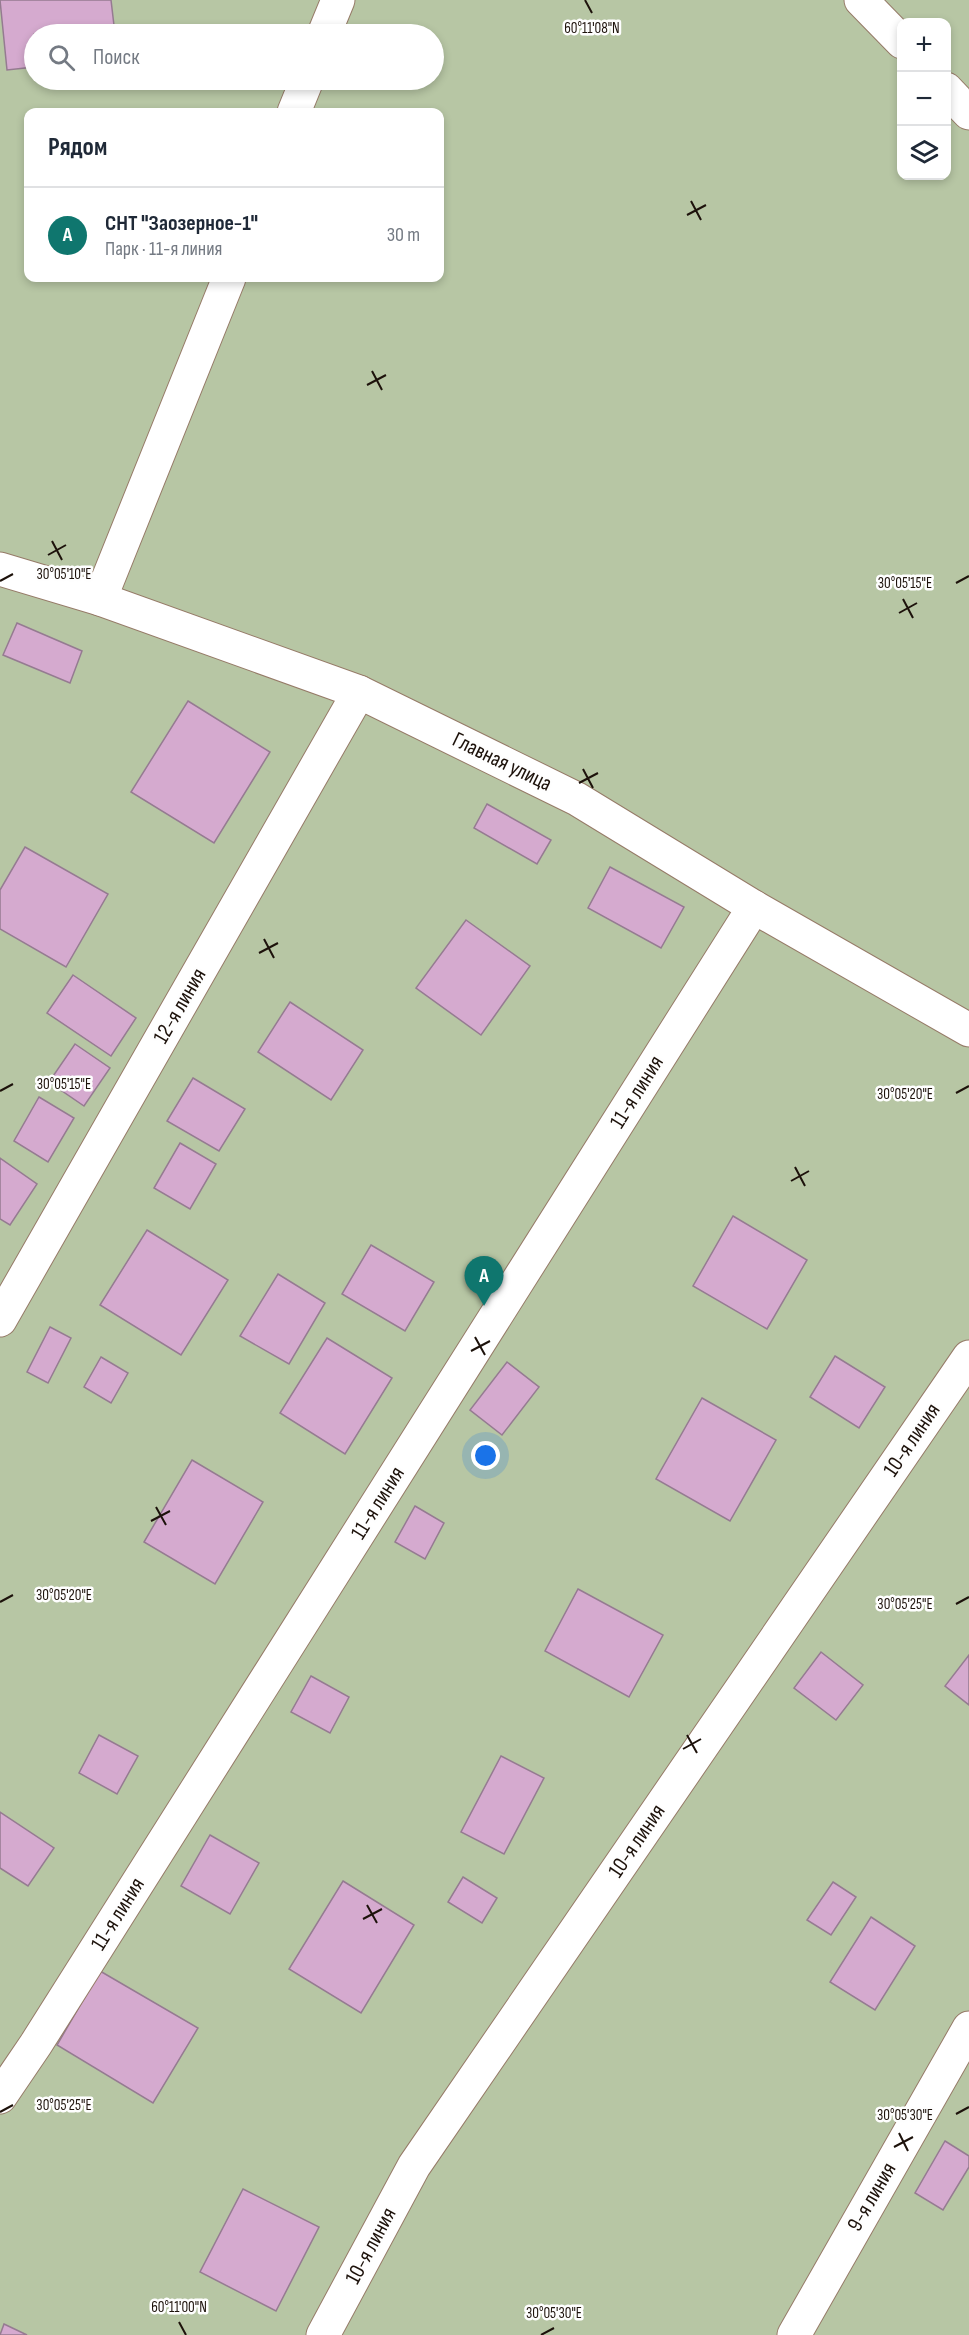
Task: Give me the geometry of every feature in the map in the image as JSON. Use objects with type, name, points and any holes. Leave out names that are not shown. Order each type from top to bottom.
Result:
[{"type":"street","points":[[328,24],[338,0]]},
{"type":"street","points":[[861,0],[897,37]]},
{"type":"street","points":[[296,108],[303,90]]},
{"type":"street","points":[[951,94],[969,113]]},
{"type":"street","points":[[100,599],[227,282]]},
{"type":"street","name":"Главная улица","points":[[0,569],[100,599],[359,692],[577,799],[754,907],[969,1030]]},
{"type":"street","name":"12-я линия","points":[[0,1320],[359,692]]},
{"type":"street","name":"11-я линия","points":[[0,2097],[36,2044],[754,907]]},
{"type":"street","name":"10-я линия","points":[[323,2335],[414,2166],[969,1357]]},
{"type":"street","name":"9-я линия","points":[[794,2335],[969,2028]]},
{"type":"green space","points":[[0,0],[969,0],[969,2335],[0,2335]]},
{"type":"building","points":[[0,0],[111,0],[114,24],[24,24],[24,68],[7,70]]},
{"type":"building","points":[[17,623],[82,651],[70,683],[3,655]]},
{"type":"building","points":[[188,701],[270,752],[214,843],[131,792]]},
{"type":"building","points":[[487,804],[551,840],[537,864],[474,828]]},
{"type":"building","points":[[25,847],[108,894],[66,967],[0,929],[0,890]]},
{"type":"building","points":[[610,867],[684,907],[661,948],[588,908]]},
{"type":"building","points":[[466,920],[530,966],[481,1035],[416,988]]},
{"type":"building","points":[[73,975],[136,1018],[111,1056],[47,1013]]},
{"type":"building","points":[[290,1002],[363,1050],[331,1100],[258,1052]]},
{"type":"building","points":[[75,1044],[110,1068],[84,1106],[49,1082]]},
{"type":"building","points":[[193,1078],[245,1109],[219,1151],[167,1121]]},
{"type":"building","points":[[39,1097],[74,1118],[48,1162],[14,1141]]},
{"type":"building","points":[[180,1143],[216,1164],[190,1209],[154,1188]]},
{"type":"building","points":[[0,1158],[37,1184],[10,1225],[0,1219]]},
{"type":"building","points":[[733,1216],[807,1260],[767,1329],[693,1286]]},
{"type":"building","points":[[147,1230],[228,1280],[181,1355],[100,1305]]},
{"type":"building","points":[[371,1245],[434,1282],[405,1331],[342,1294]]},
{"type":"building","points":[[278,1274],[325,1303],[289,1364],[240,1336]]},
{"type":"building","points":[[50,1327],[71,1338],[48,1383],[27,1372]]},
{"type":"building","points":[[327,1338],[392,1378],[345,1454],[280,1413]]},
{"type":"building","points":[[835,1356],[885,1387],[859,1428],[810,1397]]},
{"type":"building","points":[[101,1357],[128,1373],[111,1403],[84,1387]]},
{"type":"building","points":[[507,1362],[539,1387],[502,1435],[470,1410]]},
{"type":"building","points":[[702,1398],[776,1440],[730,1521],[656,1479]]},
{"type":"building","points":[[192,1460],[263,1502],[215,1584],[144,1542]]},
{"type":"building","points":[[415,1506],[444,1523],[425,1559],[395,1542]]},
{"type":"building","points":[[578,1589],[663,1635],[629,1697],[545,1651]]},
{"type":"building","points":[[821,1652],[863,1685],[836,1720],[794,1688]]},
{"type":"building","points":[[969,1655],[969,1705],[945,1686]]},
{"type":"building","points":[[311,1676],[349,1697],[330,1733],[291,1712]]},
{"type":"building","points":[[99,1735],[138,1756],[117,1794],[79,1773]]},
{"type":"building","points":[[501,1756],[544,1778],[504,1854],[461,1832]]},
{"type":"building","points":[[0,1812],[54,1848],[28,1886],[0,1868]]},
{"type":"building","points":[[210,1835],[259,1863],[230,1914],[181,1886]]},
{"type":"building","points":[[463,1877],[497,1898],[482,1923],[448,1902]]},
{"type":"building","points":[[343,1881],[414,1925],[361,2013],[289,1969]]},
{"type":"building","points":[[833,1882],[856,1897],[831,1935],[807,1920]]},
{"type":"building","points":[[871,1917],[915,1946],[875,2010],[830,1982]]},
{"type":"building","points":[[100,1971],[198,2028],[153,2103],[57,2045]]},
{"type":"building","points":[[945,2141],[969,2156],[969,2167],[943,2210],[915,2193]]},
{"type":"building","points":[[243,2189],[319,2227],[276,2311],[200,2272]]},
{"type":"building","points":[[4,2324],[27,2335],[0,2335]]},
{"type":"place","name":"СНТ \"Заозерное-1\"","points":[[484,1306]]}]
